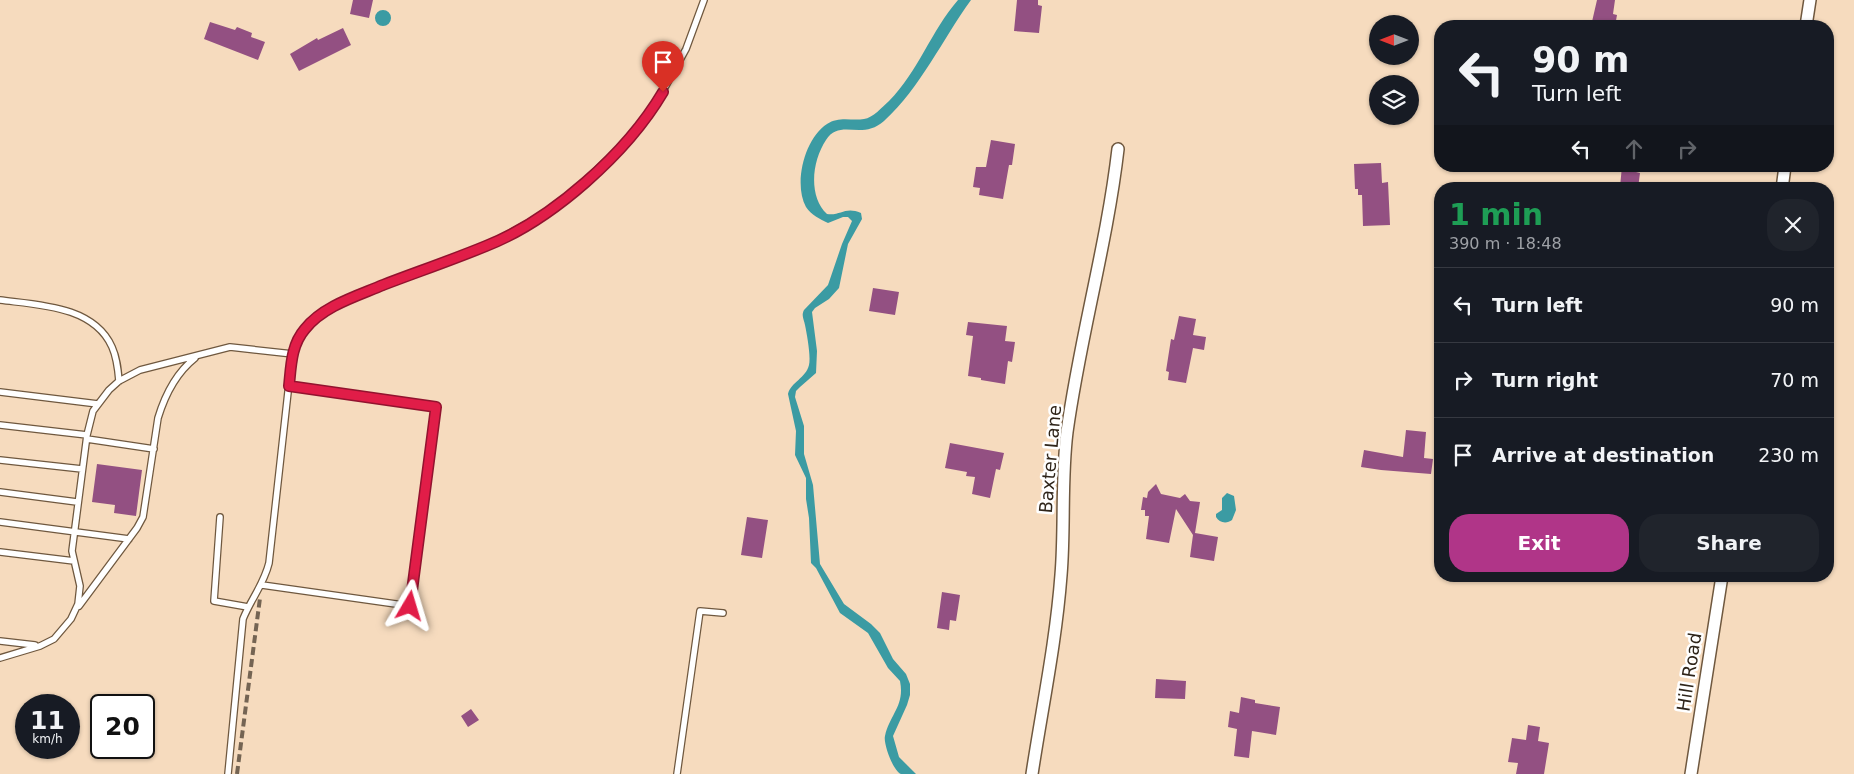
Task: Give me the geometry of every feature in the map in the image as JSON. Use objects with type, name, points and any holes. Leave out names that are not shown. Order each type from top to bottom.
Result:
[{"type":"street","points":[[1807,20],[1810,0]]},
{"type":"street","name":"Baxter Lane","points":[[1032,774],[1060,594],[1063,551],[1063,474],[1067,432],[1084,330],[1103,245],[1118,149]]},
{"type":"street","name":"Hill Road","points":[[1691,774],[1721,582]]},
{"type":"lane","points":[[228,774],[243,619],[248,606],[262,585],[269,563],[293,354],[305,329],[332,308],[352,297],[487,246],[539,217],[587,181],[629,139],[657,102],[686,49],[704,0]]},
{"type":"lane","points":[[0,300],[59,309],[82,316],[95,323],[112,346],[117,360],[119,381]]},
{"type":"lane","points":[[75,611],[80,593],[72,551],[74,531],[87,437],[91,418],[98,404],[119,381],[140,370],[230,347],[293,354]]},
{"type":"lane","points":[[0,658],[48,643],[59,634],[129,539],[143,517],[158,418],[180,372],[198,356]]},
{"type":"lane","points":[[262,585],[410,606],[436,407],[289,386]]},
{"type":"lane","points":[[0,392],[98,404]]},
{"type":"lane","points":[[0,425],[87,437],[154,449]]},
{"type":"lane","points":[[0,460],[82,469]]},
{"type":"lane","points":[[0,492],[78,502]]},
{"type":"lane","points":[[220,516],[214,601],[248,606]]},
{"type":"lane","points":[[0,522],[129,539]]},
{"type":"lane","points":[[0,552],[74,561]]},
{"type":"lane","points":[[677,774],[700,611],[723,613]]},
{"type":"lane","points":[[0,641],[40,646]]},
{"type":"water","points":[[958,0],[971,0],[920,78],[897,108],[876,127],[838,131],[832,134],[821,148],[814,178],[817,198],[821,207],[827,214],[851,210],[856,211],[861,213],[862,219],[848,244],[839,288],[829,299],[812,312],[817,351],[816,373],[796,391],[795,397],[804,426],[804,454],[813,485],[820,564],[844,604],[880,633],[893,659],[906,674],[910,684],[910,695],[907,705],[893,736],[899,757],[916,774],[901,774],[892,763],[885,740],[887,728],[899,704],[900,681],[888,668],[868,633],[840,613],[816,568],[811,563],[806,478],[795,455],[796,431],[788,394],[809,365],[809,351],[803,312],[828,285],[852,221],[848,217],[843,217],[828,223],[810,212],[802,197],[801,174],[807,150],[819,131],[827,124],[841,119],[867,118],[889,101],[899,90],[948,12]]},
{"type":"water","points":[[383,10],[389,12],[391,18],[389,24],[383,26],[377,24],[375,18],[377,12]]},
{"type":"water","points":[[1227,493],[1234,496],[1236,510],[1232,520],[1223,522],[1217,519],[1216,514],[1222,510],[1222,498]]},
{"type":"building","points":[[353,0],[373,0],[369,18],[350,14]]},
{"type":"building","points":[[1017,0],[1038,0],[1038,5],[1042,6],[1039,33],[1014,31]]},
{"type":"building","points":[[1597,0],[1615,0],[1613,14],[1617,15],[1616,20],[1592,20]]},
{"type":"building","points":[[210,22],[235,30],[237,27],[252,33],[251,37],[265,42],[258,60],[204,39]]},
{"type":"building","points":[[343,28],[351,45],[299,71],[290,54],[317,38],[318,40]]},
{"type":"building","points":[[991,140],[1015,144],[1012,165],[1009,165],[1003,199],[979,195],[980,188],[973,187],[976,167],[986,167]]},
{"type":"building","points":[[1381,163],[1382,183],[1388,182],[1390,225],[1363,226],[1362,195],[1358,195],[1358,189],[1355,189],[1354,164]]},
{"type":"building","points":[[1621,172],[1640,173],[1639,182],[1620,182]]},
{"type":"building","points":[[873,288],[899,292],[895,315],[869,311]]},
{"type":"building","points":[[1179,316],[1196,319],[1193,335],[1206,337],[1204,350],[1193,348],[1186,383],[1168,380],[1169,372],[1166,371],[1171,339],[1174,340]]},
{"type":"building","points":[[968,322],[1007,326],[1005,341],[1015,342],[1012,362],[1008,361],[1005,384],[968,376],[973,336],[966,335]]},
{"type":"building","points":[[1406,430],[1426,432],[1424,458],[1433,459],[1431,474],[1361,467],[1364,450],[1403,457]]},
{"type":"building","points":[[950,443],[1004,453],[1000,470],[996,469],[990,498],[972,494],[975,477],[966,476],[967,472],[945,468]]},
{"type":"building","points":[[97,464],[142,470],[136,516],[114,513],[115,505],[92,502]]},
{"type":"building","points":[[1156,484],[1161,494],[1180,498],[1185,494],[1190,501],[1200,502],[1195,533],[1218,537],[1214,561],[1190,557],[1193,535],[1176,509],[1169,543],[1146,539],[1149,516],[1145,516],[1145,510],[1141,510],[1143,497],[1147,498],[1148,492]]},
{"type":"building","points":[[747,517],[768,520],[762,558],[741,555]]},
{"type":"building","points":[[942,592],[960,595],[956,621],[950,620],[949,630],[937,628]]},
{"type":"building","points":[[1156,679],[1186,681],[1185,699],[1155,698]]},
{"type":"building","points":[[1241,697],[1255,700],[1255,703],[1280,707],[1276,735],[1252,731],[1249,758],[1234,756],[1237,729],[1228,727],[1230,711],[1239,713]]},
{"type":"building","points":[[471,709],[479,720],[468,727],[461,716]]},
{"type":"building","points":[[1528,725],[1540,727],[1538,741],[1549,743],[1544,774],[1516,774],[1518,763],[1508,762],[1512,738],[1526,740]]},
{"type":"railway","points":[[237,774],[260,598]]},
{"type":"route","points":[[410,606],[436,407],[289,386],[292,356],[296,345],[305,329],[313,321],[352,297],[487,246],[555,207],[587,181],[629,139],[663,92]]}]
